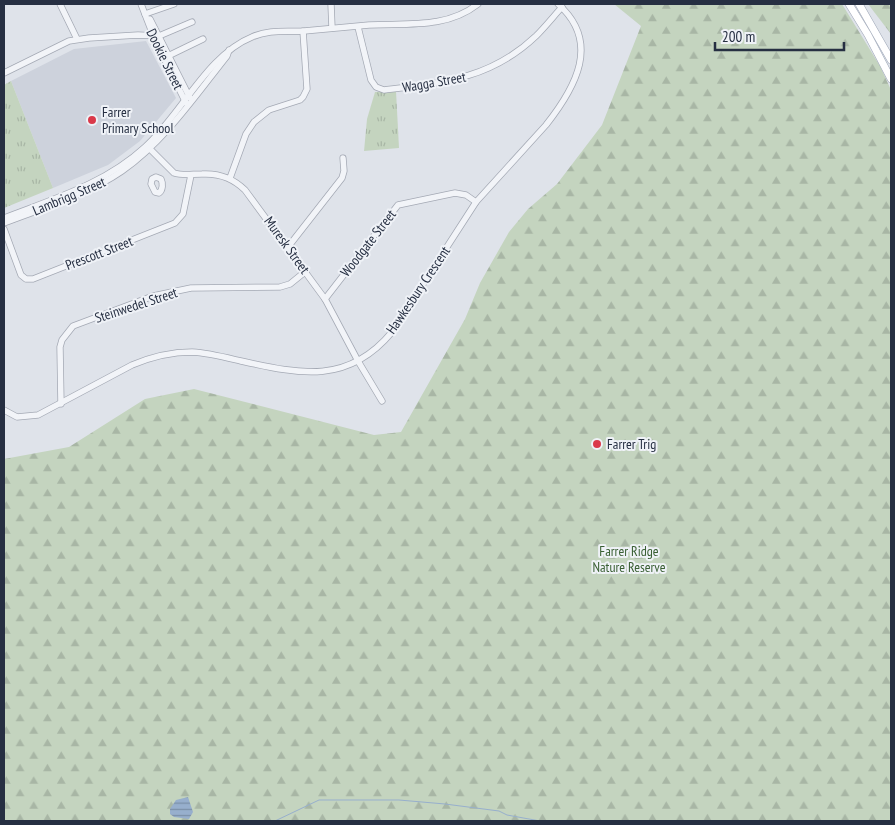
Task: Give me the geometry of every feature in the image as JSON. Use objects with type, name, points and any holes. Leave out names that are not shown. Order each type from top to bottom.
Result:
[{"type":"main road","points":[[849,4],[891,79]]},
{"type":"main road","points":[[859,4],[891,60]]},
{"type":"street","points":[[60,4],[78,39]]},
{"type":"street","name":"Dookie Street","points":[[141,4],[188,100]]},
{"type":"street","points":[[145,14],[174,4]]},
{"type":"street","points":[[331,4],[332,28]]},
{"type":"street","name":"Lambrigg Street","points":[[4,223],[93,188],[122,171],[148,147],[188,100],[224,53],[241,42],[267,32],[443,21],[457,16],[478,4]]},
{"type":"street","name":"Wagga Street","points":[[358,27],[371,80],[376,87],[384,90],[458,80],[486,69],[510,56],[536,36],[560,5]]},
{"type":"street","name":"Hawkesbury Crescent","points":[[4,410],[17,416],[38,415],[132,365],[162,355],[191,352],[207,353],[285,370],[305,372],[325,371],[358,361],[378,346],[392,332],[476,202],[555,113],[575,78],[581,58],[580,37],[575,23],[560,5]]},
{"type":"street","points":[[4,73],[69,41],[156,36],[192,22]]},
{"type":"street","points":[[148,147],[170,171],[180,175],[216,175],[230,178],[246,134],[254,122],[269,110],[297,102],[303,97],[307,89],[303,31]]},
{"type":"street","name":"Dookie Street","points":[[156,36],[168,56],[188,100]]},
{"type":"street","points":[[168,56],[203,39]]},
{"type":"street","name":"Lambrigg Street","points":[[4,218],[91,184],[120,167],[148,147]]},
{"type":"street","points":[[288,247],[342,178],[344,171],[343,158]]},
{"type":"street","points":[[161,179],[170,171]]},
{"type":"street","name":"Prescott Street","points":[[4,228],[21,275],[26,279],[33,279],[176,223],[183,214],[190,175]]},
{"type":"street","name":"Muresk Street","points":[[230,178],[246,190],[306,271],[325,299],[382,401]]},
{"type":"street","name":"Woodgate Street","points":[[325,299],[398,205],[461,193],[476,202]]},
{"type":"street","name":"Steinwedel Street","points":[[61,404],[60,347],[62,340],[73,326],[144,299],[170,292],[191,288],[280,287],[290,284],[306,271]]},
{"type":"shaded area","name":"Farrer Primary School","points":[[146,41],[176,98],[140,141],[108,165],[53,188],[11,81],[74,49]]},
{"type":"green space","name":"Farrer Ridge Nature Reserve","points":[[614,4],[842,4],[880,66],[891,90],[891,821],[4,821],[4,459],[69,447],[145,399],[194,389],[374,435],[401,432],[465,319],[480,283],[509,232],[528,209],[557,184],[602,125],[641,26]]},
{"type":"green space","points":[[868,4],[891,4],[891,34]]},
{"type":"green space","points":[[11,81],[53,188],[4,208],[4,85]]},
{"type":"green space","points":[[396,91],[399,148],[364,151],[367,119],[375,92]]},
{"type":"water","points":[[188,797],[193,812],[189,819],[174,817],[170,814],[170,809],[176,800]]},
{"type":"waterway","points":[[275,821],[319,800],[399,800],[445,804],[499,811],[507,815],[540,821]]},
{"type":"place","name":"Farrer Primary School","points":[[92,120]]},
{"type":"place","name":"Farrer Trig","points":[[597,444]]}]
